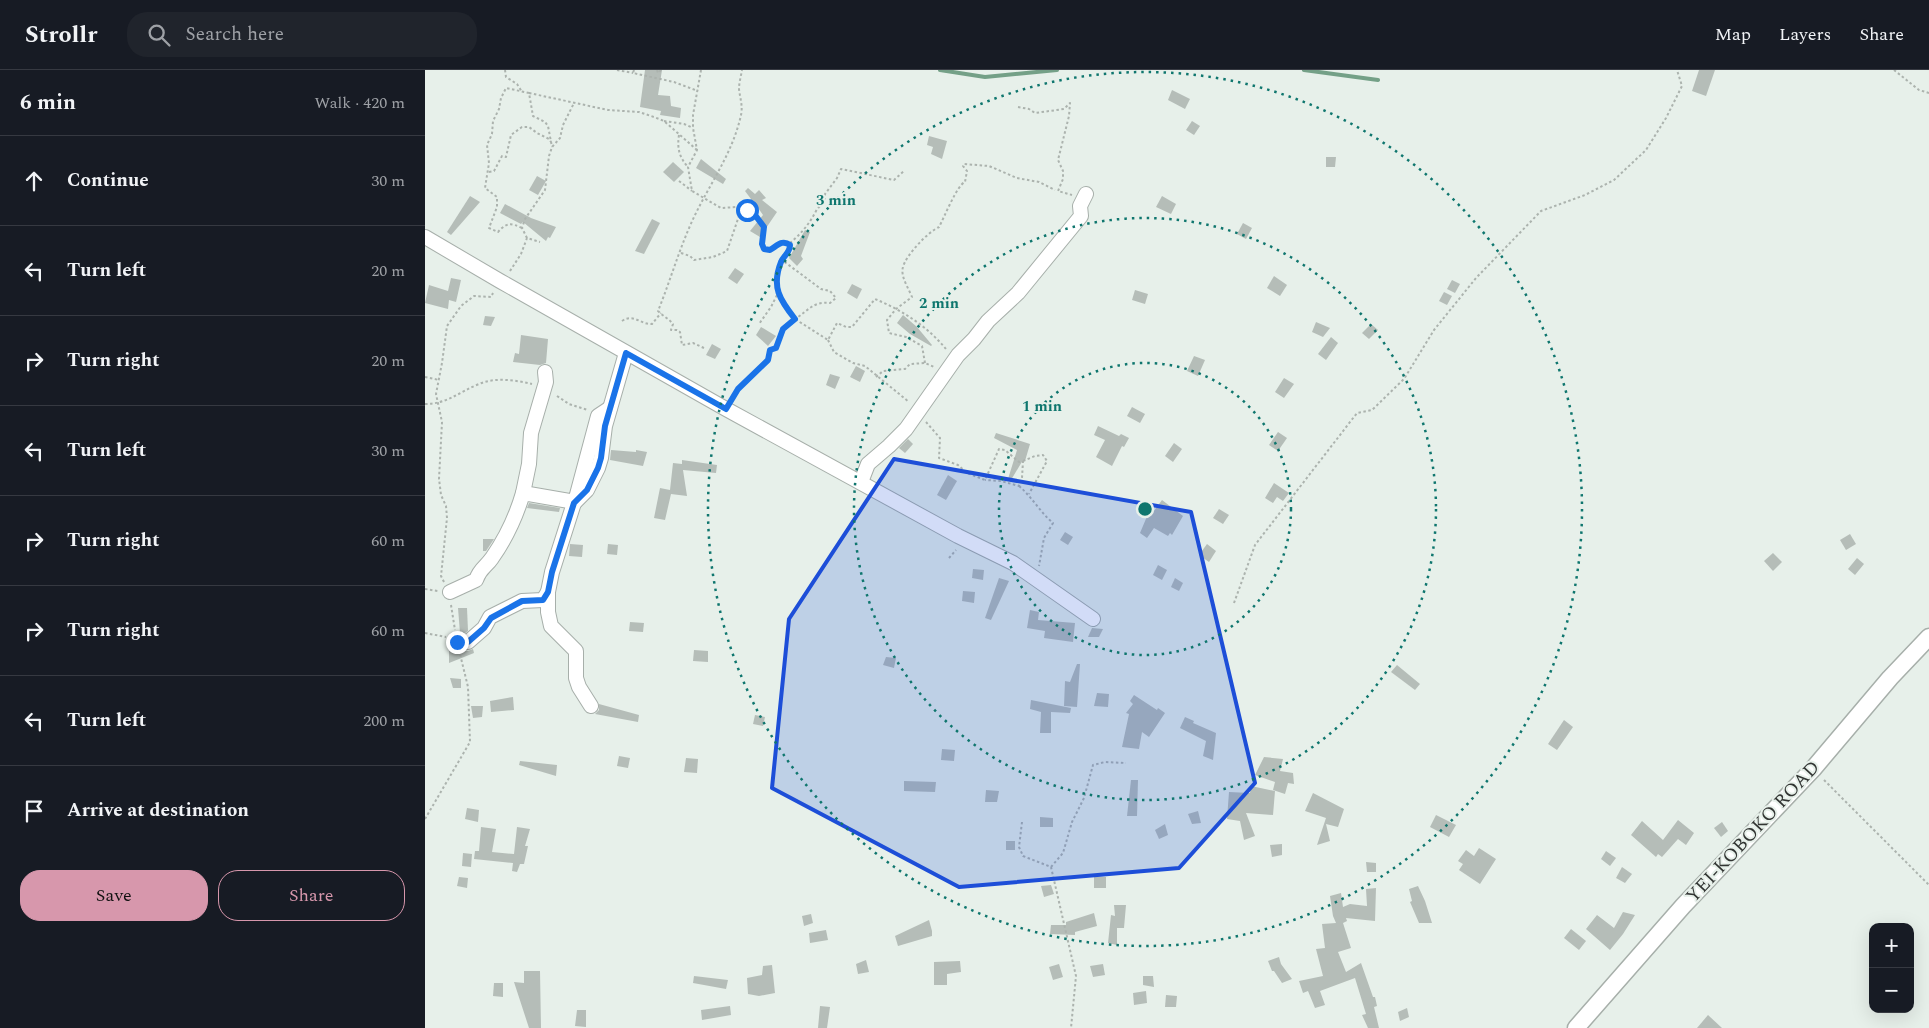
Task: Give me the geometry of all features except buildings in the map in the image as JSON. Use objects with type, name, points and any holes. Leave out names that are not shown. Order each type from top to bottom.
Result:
[{"type":"main road","name":"YEI-KOBOKO ROAD","points":[[1577,1028],[1683,906],[1813,770],[1890,678],[1929,637]]},
{"type":"street","points":[[861,482],[867,464],[895,441],[952,362],[988,321],[1019,293],[1081,216],[1080,195]]},
{"type":"street","points":[[425,237],[726,409],[1013,564],[1093,619]]},
{"type":"street","points":[[591,706],[575,678],[576,651],[551,626],[547,612],[548,592],[552,572],[575,502],[587,490],[598,468],[610,408],[626,353]]},
{"type":"street","points":[[450,592],[476,580],[479,571],[491,560],[514,522],[529,464],[531,433],[546,382],[545,372]]},
{"type":"street","points":[[523,493],[575,502]]},
{"type":"street","points":[[457,642],[468,642],[484,628],[491,618],[522,601],[543,600],[548,592]]},
{"type":"path","points":[[505,70],[507,77],[517,84],[522,92]]},
{"type":"path","points":[[617,70],[634,72],[674,82],[698,91]]},
{"type":"path","points":[[688,167],[697,150],[693,128],[694,104],[701,70]]},
{"type":"path","points":[[704,348],[693,342],[682,346],[680,332],[671,330],[673,324],[658,311],[666,295],[673,266],[695,215],[733,144],[742,114],[739,87],[742,70]]},
{"type":"path","points":[[1234,603],[1255,545],[1357,413],[1372,410],[1404,379],[1434,330],[1476,278],[1541,211],[1585,195],[1614,180],[1646,150],[1666,118],[1681,86],[1677,70]]},
{"type":"path","points":[[1894,70],[1919,90],[1929,93]]},
{"type":"path","points":[[540,242],[527,238],[522,228],[512,223],[505,224],[498,232],[489,228],[497,207],[497,197],[485,188],[489,173],[487,144],[492,134],[493,121],[506,88],[608,110],[639,112],[664,121],[684,124],[693,128]]},
{"type":"path","points":[[529,93],[533,116],[545,122],[548,126],[553,147]]},
{"type":"path","points":[[522,228],[525,219],[545,190],[549,156],[560,138],[563,125],[574,102]]},
{"type":"path","points":[[1018,107],[1029,109],[1035,113],[1065,109],[1070,103],[1059,160],[1063,171],[1063,179],[1058,191],[1080,195]]},
{"type":"path","points":[[664,121],[697,150]]},
{"type":"path","points":[[489,173],[494,170],[501,156],[506,157],[511,135],[522,127],[529,127],[537,133],[544,135],[549,139],[553,147]]},
{"type":"path","points":[[679,134],[677,144],[680,158],[688,167],[692,191]]},
{"type":"path","points":[[925,363],[922,346],[906,337],[889,333],[887,320],[896,309],[912,297],[903,276],[902,268],[913,250],[932,230],[939,227],[961,184],[965,182],[967,172],[963,166],[964,164],[989,166],[1017,178],[1039,182],[1055,190]]},
{"type":"path","points":[[790,243],[815,216],[816,211],[825,200],[825,194],[841,169],[893,180],[904,171]]},
{"type":"path","points":[[679,181],[721,208],[737,207],[739,213],[727,251],[713,257],[693,260],[689,256],[680,253]]},
{"type":"path","points":[[739,213],[743,214],[752,206]]},
{"type":"path","points":[[747,210],[755,215],[764,227],[762,244],[764,249],[770,250],[780,242],[787,242],[790,245],[790,251],[782,260],[776,279],[777,293],[771,307],[759,324]]},
{"type":"path","points":[[425,819],[470,742],[467,687],[457,642],[450,592],[441,576],[447,518],[439,479],[442,422],[436,394],[447,326],[461,306],[474,296],[491,297],[499,281],[513,267],[527,238]]},
{"type":"path","points":[[726,409],[738,389],[768,360],[770,350],[776,348],[783,329],[808,309],[821,302],[830,303],[836,298],[830,291],[821,288],[782,260]]},
{"type":"path","points":[[777,293],[795,319],[828,340]]},
{"type":"path","points":[[876,377],[883,371],[905,368],[910,364],[925,363],[934,367],[952,362],[936,337],[896,309],[875,299],[852,327],[846,327],[837,323],[828,340],[829,346],[834,352],[853,363],[865,366],[876,377],[885,382],[916,409],[917,413],[940,438],[939,458],[958,465],[967,473],[985,480],[1001,481],[1019,486],[1029,494],[1044,515],[1053,523],[1043,538],[1039,558],[1040,566],[1035,566]]},
{"type":"path","points":[[621,322],[625,319],[633,318],[647,324],[653,324],[661,313]]},
{"type":"path","points":[[425,377],[439,380]]},
{"type":"path","points":[[425,404],[438,404],[480,383],[491,380],[520,381],[533,384]]},
{"type":"path","points":[[555,395],[569,404],[589,410],[610,408]]},
{"type":"path","points":[[985,480],[999,449],[1005,450],[1019,462],[1043,455],[1047,461],[1035,487],[1029,494]]},
{"type":"path","points":[[1019,486],[1022,478],[1023,461]]},
{"type":"path","points":[[425,633],[442,636],[457,642]]},
{"type":"path","points":[[1051,867],[1063,853],[1073,822],[1084,798],[1093,764],[1105,762],[1126,763]]},
{"type":"path","points":[[1813,770],[1929,885]]},
{"type":"path","points":[[1022,822],[1019,847],[1023,856],[1051,867]]},
{"type":"path","points":[[1051,867],[1076,976],[1071,1028]]},
{"type":"highlighted area","points":[[894,459],[1191,512],[1255,783],[1179,868],[959,887],[772,788],[789,619]]},
{"type":"waterway","points":[[940,70],[985,77],[1057,70]]},
{"type":"waterway","points":[[1304,70],[1378,80]]},
{"type":"route","points":[[457,642],[468,642],[484,628],[491,618],[522,601],[543,600],[548,592],[552,572],[574,503],[587,490],[598,468],[605,426],[626,353],[726,409],[738,389],[768,360],[770,350],[776,348],[783,329],[795,319],[777,293],[776,279],[782,260],[790,251],[790,245],[787,242],[780,242],[770,250],[764,249],[762,244],[764,227],[755,215],[747,210]]}]
